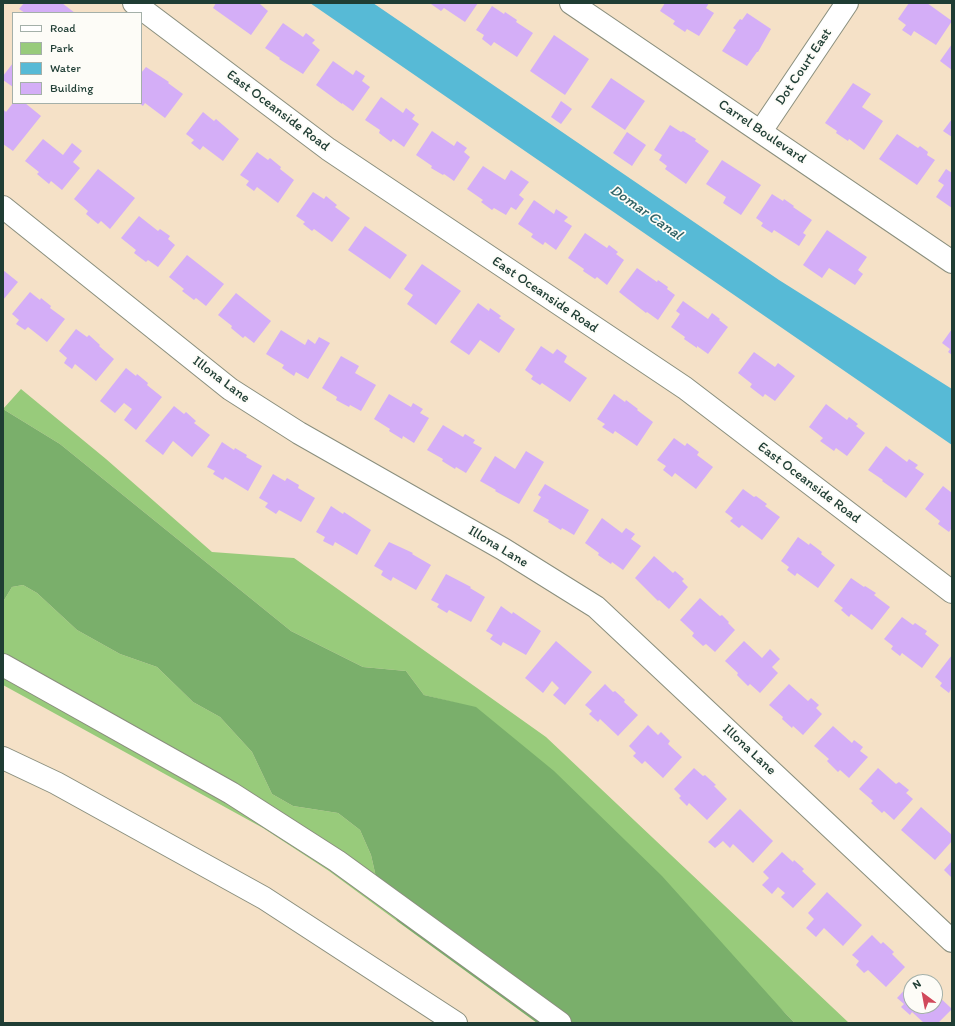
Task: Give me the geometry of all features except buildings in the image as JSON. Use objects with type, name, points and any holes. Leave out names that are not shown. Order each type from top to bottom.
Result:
[{"type":"street","name":"East Oceanside Road","points":[[134,3],[328,149],[685,388],[952,592]]},
{"type":"street","name":"Carrel Boulevard","points":[[570,3],[761,131],[952,262]]},
{"type":"street","name":"Dot Court East","points":[[761,131],[847,3]]},
{"type":"street","name":"Illona Lane","points":[[3,206],[230,389],[299,433],[503,549],[596,607],[952,941]]},
{"type":"street","points":[[3,665],[231,792],[323,852],[560,1023]]},
{"type":"street","points":[[3,758],[56,783],[264,898],[456,1023]]},
{"type":"green space","points":[[21,389],[106,459],[212,552],[294,558],[546,737],[849,1023],[795,1023],[476,708],[424,695],[406,671],[363,667],[291,631],[60,444],[3,409]]},
{"type":"green space","points":[[3,409],[60,444],[291,631],[363,667],[406,671],[424,695],[476,707],[554,771],[662,876],[795,1023],[537,1023],[397,921],[378,886],[371,855],[360,830],[338,813],[293,806],[272,794],[252,752],[220,717],[193,702],[157,667],[120,654],[77,630],[37,593],[23,585],[12,587],[3,602]]},
{"type":"green space","points":[[23,585],[37,593],[77,630],[120,654],[157,667],[193,702],[220,717],[252,752],[272,794],[293,806],[338,813],[360,830],[371,855],[378,886],[397,921],[329,871],[263,828],[3,685],[3,602],[12,587]]},
{"type":"water","name":"Domar Canal","points":[[310,3],[373,3],[779,280],[952,389],[952,445]]}]
